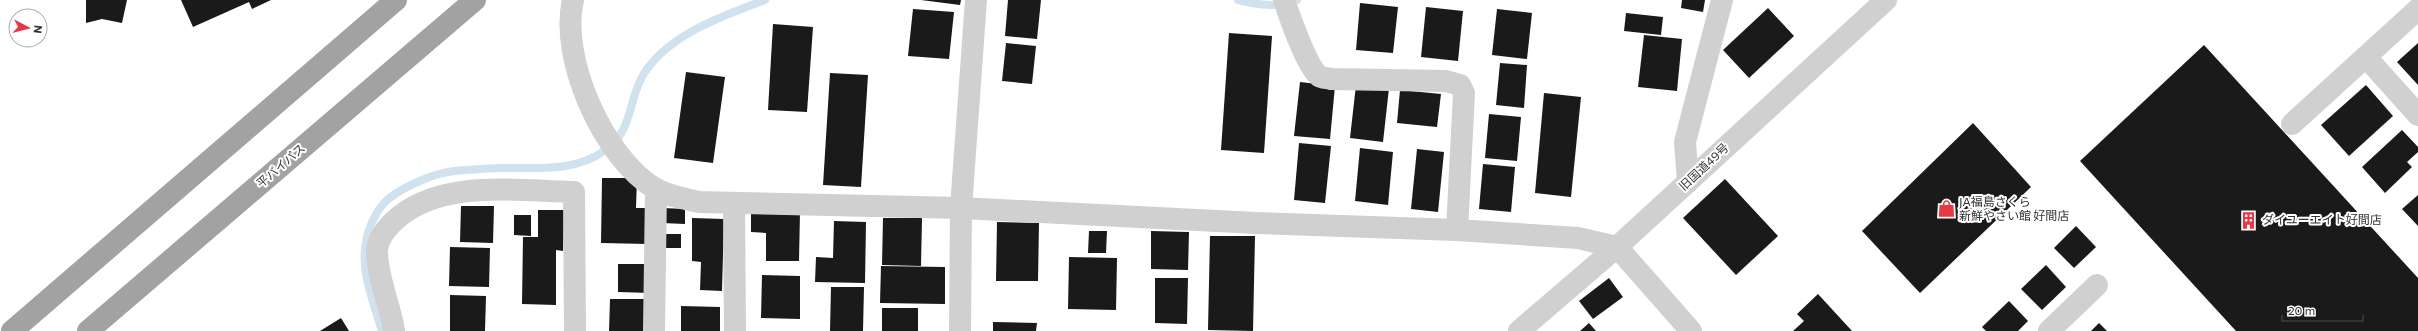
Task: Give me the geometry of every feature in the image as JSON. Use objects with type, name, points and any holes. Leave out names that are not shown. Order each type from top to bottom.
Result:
[{"type":"highway","points":[[12,331],[396,0]]},
{"type":"highway","name":"平バイパス","points":[[88,331],[475,0]]},
{"type":"street","points":[[573,0],[570,24],[575,57],[588,103],[608,142],[626,162],[656,189],[685,200],[734,203],[961,208],[1256,223],[1457,230],[1578,238],[1617,247],[1691,331]]},
{"type":"street","points":[[960,331],[961,208],[976,0]]},
{"type":"street","points":[[1688,182],[1685,142],[1722,0]]},
{"type":"street","name":"旧国道49号","points":[[1519,331],[1617,247],[1886,0]]},
{"type":"street","points":[[1287,9],[1312,67],[1319,76],[1331,79],[1446,81],[1460,86],[1464,93],[1457,230]]},
{"type":"street","points":[[2292,124],[2418,9]]},
{"type":"street","points":[[2366,57],[2418,115]]},
{"type":"street","points":[[654,331],[656,189]]},
{"type":"street","points":[[394,331],[381,280],[377,250],[387,228],[404,212],[431,199],[472,191],[512,190],[574,192],[575,331]]},
{"type":"street","points":[[734,203],[735,331]]},
{"type":"street","points":[[2049,331],[2097,285]]},
{"type":"building","points":[[86,0],[127,0],[122,23],[102,19],[86,23]]},
{"type":"building","points":[[181,0],[271,0],[252,9],[249,2],[193,27]]},
{"type":"building","points":[[921,0],[961,0],[960,5]]},
{"type":"building","points":[[1008,0],[1041,0],[1037,39],[1005,36]]},
{"type":"building","points":[[1682,0],[1705,0],[1703,12],[1681,8]]},
{"type":"building","points":[[1360,3],[1398,7],[1393,53],[1356,50]]},
{"type":"building","points":[[1426,7],[1463,11],[1458,61],[1421,57]]},
{"type":"building","points":[[1768,8],[1794,36],[1749,78],[1723,50]]},
{"type":"building","points":[[913,9],[954,12],[949,59],[908,56]]},
{"type":"building","points":[[1497,9],[1532,13],[1527,59],[1492,55]]},
{"type":"building","points":[[1626,13],[1663,17],[1661,35],[1624,31]]},
{"type":"building","points":[[773,24],[813,27],[807,112],[768,110]]},
{"type":"building","points":[[1229,33],[1272,36],[1264,153],[1221,150]]},
{"type":"building","points":[[1644,35],[1682,39],[1677,91],[1638,87]]},
{"type":"building","points":[[1006,43],[1036,46],[1032,84],[1002,81]]},
{"type":"building","points":[[2418,43],[2418,85],[2397,62]]},
{"type":"building","name":"ダイユーエイト好間店","points":[[2204,45],[2418,278],[2418,331],[2236,331],[2080,161]]},
{"type":"building","points":[[1500,63],[1527,65],[1524,108],[1496,105]]},
{"type":"building","points":[[686,72],[725,77],[713,163],[674,158]]},
{"type":"building","points":[[830,73],[868,75],[861,187],[823,185]]},
{"type":"building","points":[[1300,82],[1335,86],[1330,139],[1294,136]]},
{"type":"building","points":[[1356,85],[1389,88],[1383,142],[1350,138]]},
{"type":"building","points":[[2366,85],[2393,116],[2349,156],[2321,125]]},
{"type":"building","points":[[1400,90],[1441,94],[1437,127],[1397,123]]},
{"type":"building","points":[[1544,93],[1581,97],[1571,197],[1535,193]]},
{"type":"building","points":[[1489,114],[1521,117],[1517,161],[1485,158]]},
{"type":"building","name":"JA福島さくら 新鮮やさい館 好間店","points":[[1973,123],[2031,187],[1920,293],[1862,231]]},
{"type":"building","points":[[2402,130],[2418,147],[2418,152],[2407,162],[2412,167],[2385,193],[2362,167]]},
{"type":"building","points":[[1299,143],[1331,146],[1325,203],[1294,200]]},
{"type":"building","points":[[1360,148],[1393,152],[1388,205],[1355,201]]},
{"type":"building","points":[[1417,149],[1444,152],[1438,212],[1411,209]]},
{"type":"building","points":[[1483,164],[1515,167],[1511,212],[1479,209]]},
{"type":"building","points":[[602,178],[637,178],[636,208],[649,208],[648,244],[601,243]]},
{"type":"building","points":[[1725,179],[1778,236],[1736,275],[1683,218]]},
{"type":"building","points":[[2418,195],[2418,226],[2402,209]]},
{"type":"building","points":[[461,206],[494,206],[493,243],[460,242]]},
{"type":"building","points":[[663,208],[685,209],[685,224],[662,223]]},
{"type":"building","points":[[538,210],[564,210],[563,251],[556,250],[556,305],[522,304],[523,237],[538,237]]},
{"type":"building","points":[[751,211],[800,212],[799,261],[766,261],[766,233],[751,232]]},
{"type":"building","points":[[514,215],[531,215],[531,236],[514,235]]},
{"type":"building","points":[[692,218],[724,219],[722,291],[700,290],[701,262],[692,261]]},
{"type":"building","points":[[883,218],[922,218],[921,266],[882,265]]},
{"type":"building","points":[[834,221],[866,222],[865,283],[815,282],[816,257],[833,258]]},
{"type":"building","points":[[997,222],[1039,223],[1038,281],[996,281]]},
{"type":"building","points":[[2076,226],[2096,247],[2074,268],[2054,248]]},
{"type":"building","points":[[1089,231],[1107,231],[1106,253],[1088,253]]},
{"type":"building","points":[[1151,231],[1189,232],[1188,270],[1151,269]]},
{"type":"building","points":[[661,234],[681,234],[681,248],[661,248]]},
{"type":"building","points":[[1210,236],[1255,236],[1253,331],[1208,330]]},
{"type":"building","points":[[450,247],[490,248],[489,287],[449,286]]},
{"type":"building","points":[[1069,257],[1117,258],[1116,310],[1068,309]]},
{"type":"building","points":[[618,264],[650,264],[650,293],[618,292]]},
{"type":"building","points":[[2046,265],[2066,287],[2042,310],[2021,289]]},
{"type":"building","points":[[881,266],[945,267],[945,304],[880,303]]},
{"type":"building","points":[[762,275],[800,276],[800,319],[761,318]]},
{"type":"building","points":[[1155,278],[1188,278],[1187,324],[1155,323]]},
{"type":"building","points":[[1609,278],[1623,297],[1593,319],[1579,301]]},
{"type":"building","points":[[831,287],[864,287],[863,331],[830,331]]},
{"type":"building","points":[[1818,294],[1852,331],[1793,331],[1804,321],[1797,314]]},
{"type":"building","points":[[450,295],[486,296],[485,331],[450,331]]},
{"type":"building","points":[[610,299],[649,299],[649,331],[609,331]]},
{"type":"building","points":[[2009,301],[2028,321],[2018,331],[1986,331],[1982,327]]},
{"type":"building","points":[[681,306],[720,307],[720,331],[681,331]]},
{"type":"building","points":[[882,308],[918,308],[918,331],[882,331]]},
{"type":"building","points":[[341,318],[349,331],[320,331]]},
{"type":"building","points":[[993,322],[1037,323],[1036,331],[993,331]]},
{"type":"building","points":[[1589,323],[1596,331],[1580,331]]},
{"type":"building","points":[[2099,323],[2107,331],[2091,331]]},
{"type":"waterway","points":[[382,331],[366,276],[365,253],[367,237],[371,226],[376,215],[385,202],[398,192],[415,183],[432,176],[448,172],[499,168],[540,168],[567,166],[592,158],[614,143],[629,116],[634,96],[643,75],[667,48],[698,28],[765,0]]},
{"type":"waterway","points":[[1238,0],[1268,5],[1290,3],[1297,0]]},
{"type":"place","name":"JA福島さくら 新鮮やさい館 好間店","points":[[1946,209]]},
{"type":"place","name":"ダイユーエイト好間店","points":[[2249,220]]}]
